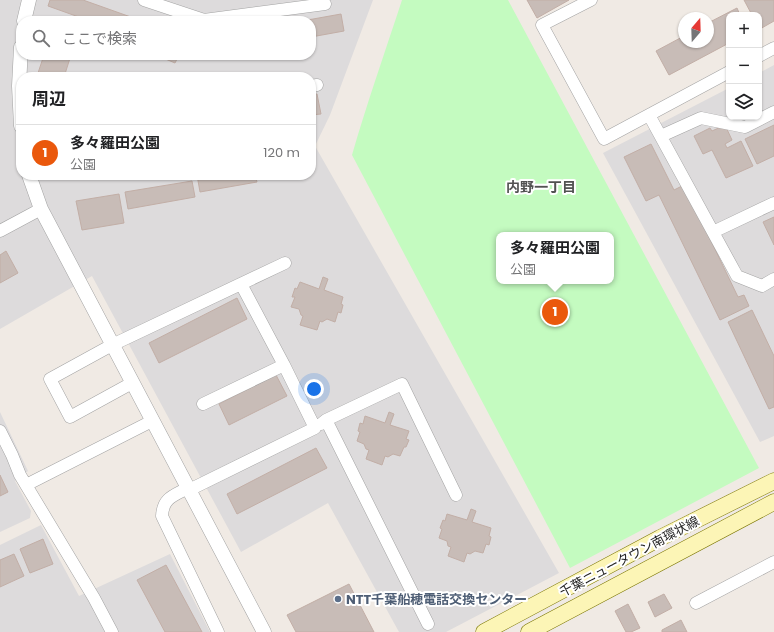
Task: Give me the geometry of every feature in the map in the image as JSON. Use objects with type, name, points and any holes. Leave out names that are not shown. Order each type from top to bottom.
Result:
[{"type":"main road","name":"千葉ニュータウン南環状線","points":[[484,632],[660,538],[774,481]]},
{"type":"main road","name":"千葉ニュータウン南環状線","points":[[529,632],[774,502]]},
{"type":"street","points":[[25,16],[30,0]]},
{"type":"street","points":[[144,0],[192,16]]},
{"type":"street","points":[[591,0],[542,25],[604,139],[726,74]]},
{"type":"street","points":[[234,16],[325,4]]},
{"type":"street","points":[[762,54],[774,48]]},
{"type":"street","points":[[20,60],[20,72]]},
{"type":"street","points":[[661,136],[701,118],[745,127],[774,112]]},
{"type":"street","points":[[649,115],[737,276],[762,286],[774,279]]},
{"type":"street","points":[[31,180],[41,209],[264,632]]},
{"type":"street","points":[[713,232],[774,203]]},
{"type":"street","points":[[0,231],[41,209]]},
{"type":"street","points":[[132,383],[70,417],[50,379],[112,345],[285,263]]},
{"type":"street","points":[[242,284],[315,428]]},
{"type":"street","points":[[204,404],[284,365]]},
{"type":"street","points":[[218,632],[162,516],[162,507],[166,501],[315,428],[326,420],[402,384],[456,495]]},
{"type":"street","points":[[326,420],[428,624]]},
{"type":"street","points":[[26,485],[152,421]]},
{"type":"street","points":[[0,431],[20,475],[94,598],[112,632]]},
{"type":"street","points":[[696,603],[774,562]]},
{"type":"shaded area","points":[[0,0],[373,0],[330,115],[316,144],[316,72],[16,72],[16,180],[316,180],[316,148],[559,573],[446,632],[399,632],[328,503],[241,552],[92,276],[0,329]]},
{"type":"shaded area","points":[[774,65],[774,436],[760,442],[603,153],[726,90],[726,120],[762,120],[762,71]]},
{"type":"shaded area","points":[[0,412],[28,471],[15,481],[31,511],[30,518],[0,532]]},
{"type":"shaded area","points":[[41,525],[79,596],[170,554],[210,632],[0,632],[0,545]]},
{"type":"green space","points":[[402,0],[508,0],[759,468],[570,568],[352,155]]},
{"type":"building","points":[[50,0],[83,0],[128,16],[76,16],[48,6]]},
{"type":"building","points":[[527,0],[569,0],[537,18]]},
{"type":"building","points":[[744,0],[774,0],[774,21],[762,28],[762,12],[750,12]]},
{"type":"building","points":[[737,8],[739,12],[729,12]]},
{"type":"building","points":[[341,14],[344,31],[316,36],[316,18]]},
{"type":"building","points":[[726,14],[726,45],[669,75],[656,51],[678,39],[678,48],[714,48],[714,20]]},
{"type":"building","points":[[42,60],[69,60],[66,72],[38,72]]},
{"type":"building","points":[[168,60],[176,60],[175,63]]},
{"type":"building","points":[[317,94],[321,114],[316,114]]},
{"type":"building","points":[[725,125],[732,140],[725,144],[727,148],[741,141],[753,166],[726,178],[712,150],[703,154],[694,136],[710,128],[712,131]]},
{"type":"building","points":[[774,125],[774,156],[757,164],[745,139]]},
{"type":"building","points":[[651,144],[674,190],[684,185],[738,297],[744,295],[749,306],[720,320],[659,195],[646,201],[624,157]]},
{"type":"building","points":[[198,180],[256,180],[257,182],[200,192]]},
{"type":"building","points":[[192,181],[195,197],[128,209],[125,192]]},
{"type":"building","points":[[119,194],[124,223],[82,230],[76,201]]},
{"type":"building","points":[[774,217],[774,245],[763,222]]},
{"type":"building","points":[[6,251],[18,273],[0,283],[0,255]]},
{"type":"building","points":[[323,277],[328,279],[324,290],[343,297],[341,304],[343,305],[341,313],[338,312],[335,322],[327,319],[322,322],[320,321],[317,330],[300,325],[303,316],[301,315],[299,309],[291,307],[295,297],[292,297],[295,288],[297,289],[300,282],[319,289]]},
{"type":"building","points":[[237,298],[247,319],[159,363],[149,343]]},
{"type":"building","points":[[752,310],[774,356],[774,407],[769,409],[728,322]]},
{"type":"building","points":[[276,375],[287,396],[229,425],[219,404]]},
{"type":"building","points":[[389,412],[394,414],[390,425],[409,431],[406,439],[409,440],[400,456],[393,454],[388,457],[385,456],[382,465],[366,459],[369,450],[366,449],[364,444],[357,441],[360,432],[358,431],[360,423],[363,424],[365,416],[385,423]]},
{"type":"building","points":[[316,448],[327,468],[237,514],[227,494]]},
{"type":"building","points":[[0,475],[8,492],[0,496]]},
{"type":"building","points":[[471,509],[476,511],[472,522],[491,528],[489,536],[491,537],[489,545],[486,544],[483,553],[475,551],[470,554],[467,553],[464,562],[448,556],[451,547],[448,546],[447,541],[439,538],[442,529],[440,528],[443,520],[445,521],[447,514],[467,520]]},
{"type":"building","points":[[43,539],[53,564],[30,573],[20,549]]},
{"type":"building","points":[[14,554],[24,576],[0,587],[0,560]]},
{"type":"building","points":[[166,565],[202,632],[165,632],[137,580]]},
{"type":"building","name":"NTT千葉船穂電話交換センター","points":[[349,584],[374,632],[296,632],[287,615]]},
{"type":"building","points":[[664,594],[672,608],[655,617],[648,602]]},
{"type":"building","points":[[628,604],[640,628],[631,632],[626,632],[615,611]]},
{"type":"building","points":[[681,620],[687,632],[662,632],[662,630]]},
{"type":"place","name":"多々羅田公園","points":[[555,312]]},
{"type":"place","name":"NTT千葉船穂電話交換センター","points":[[338,599]]},
{"type":"district","name":"内野一丁目","points":[[541,187]]}]
